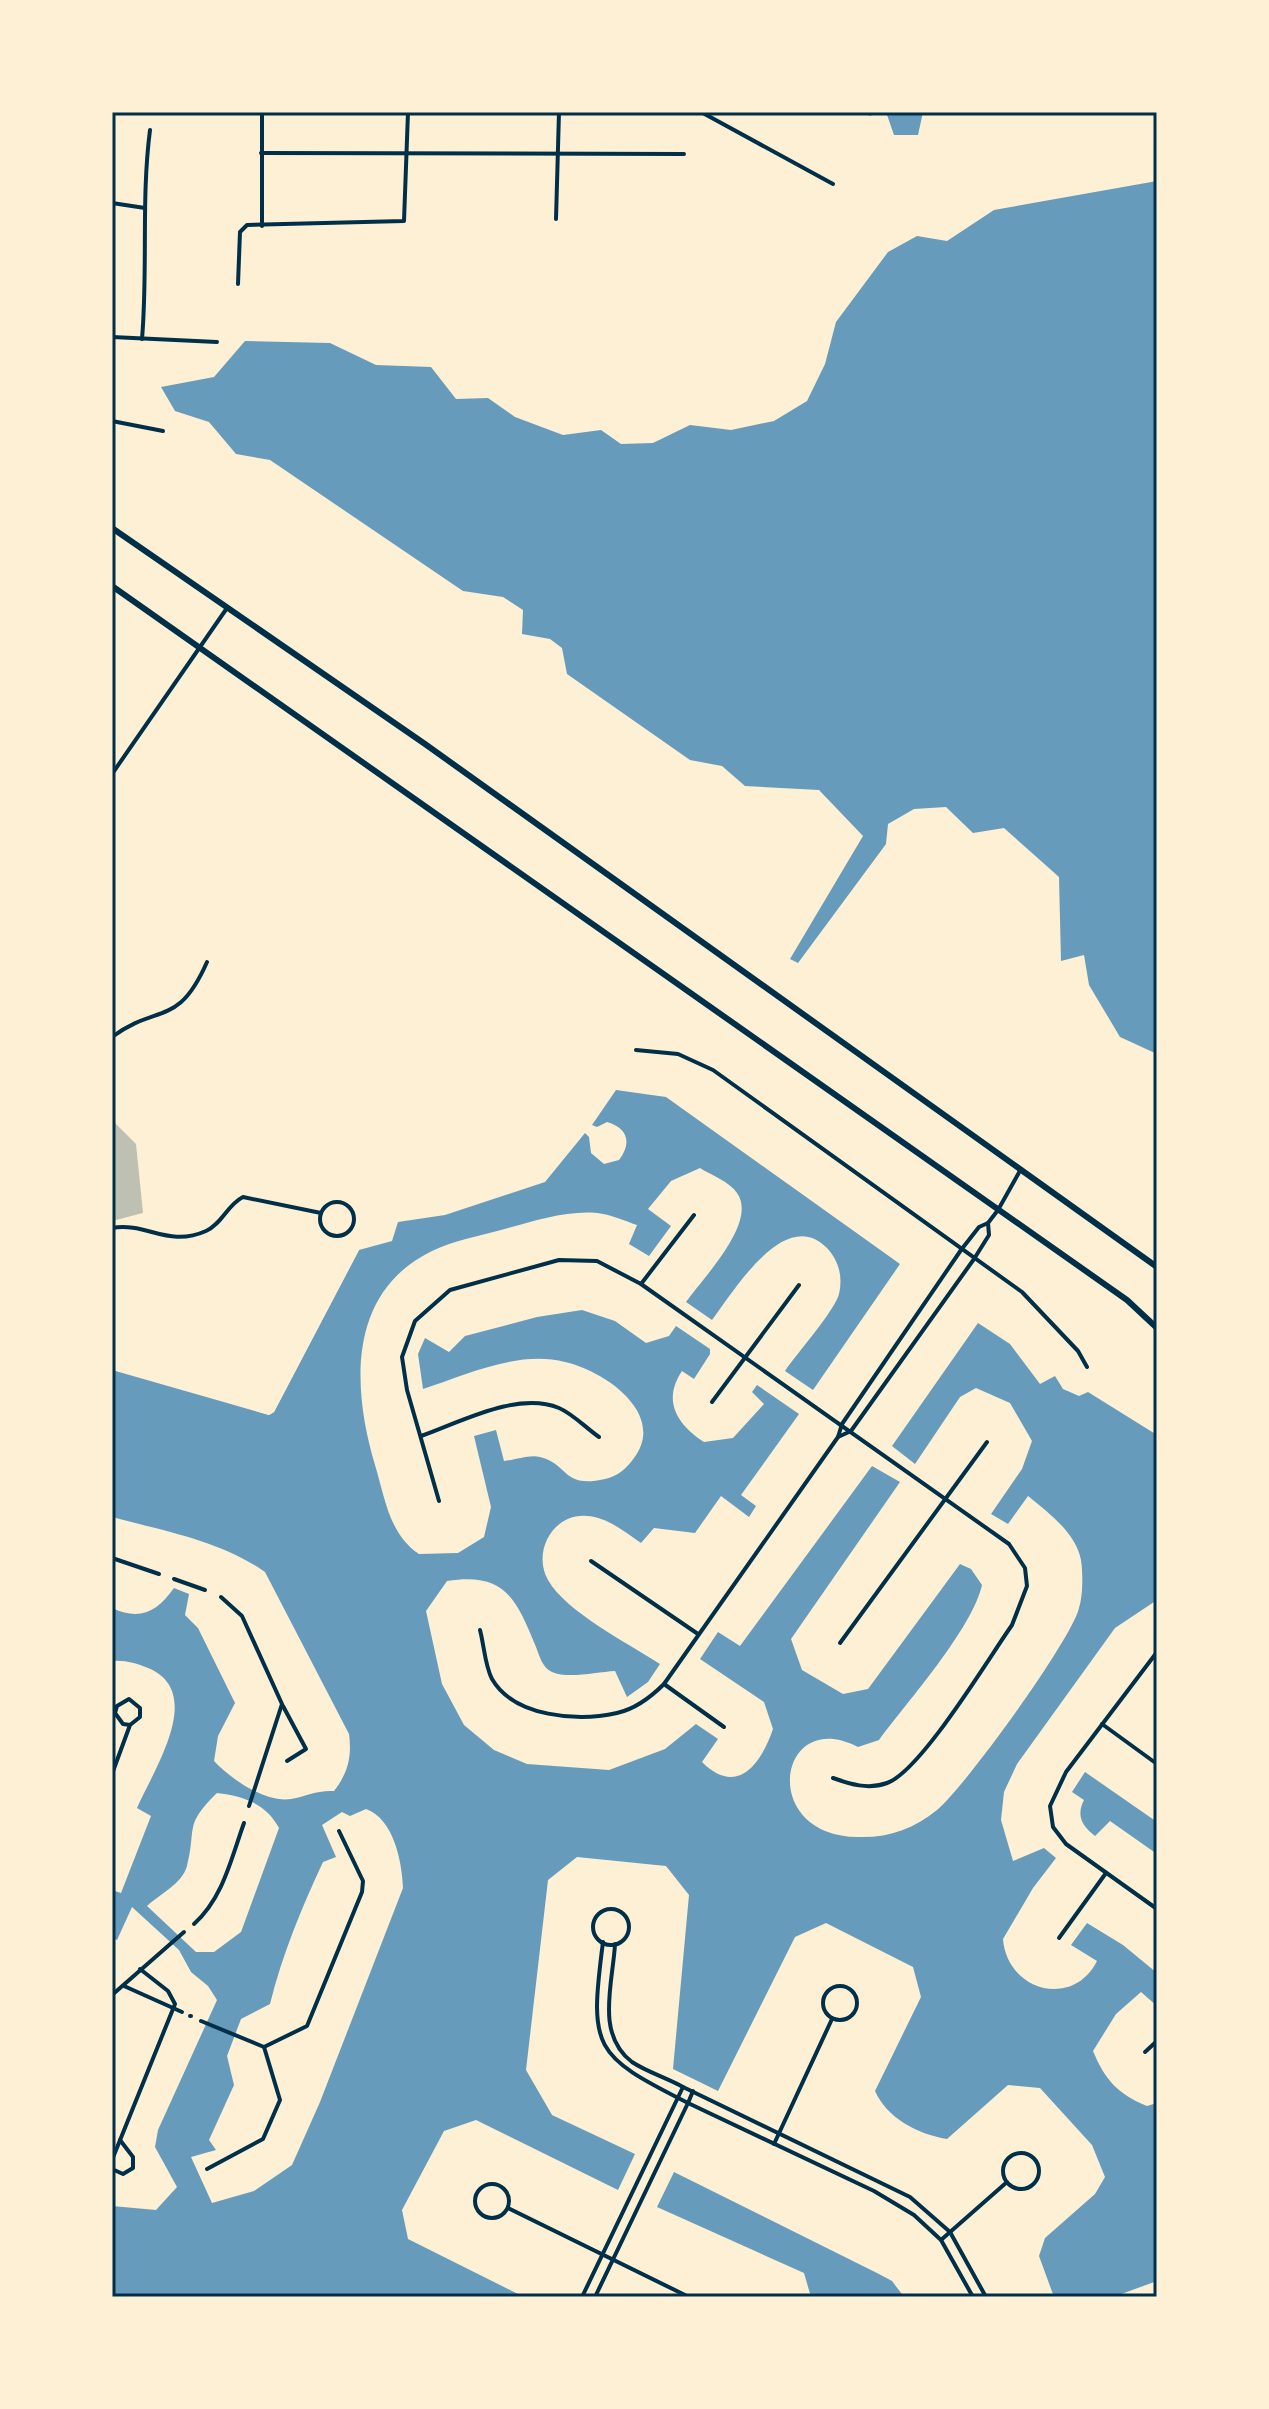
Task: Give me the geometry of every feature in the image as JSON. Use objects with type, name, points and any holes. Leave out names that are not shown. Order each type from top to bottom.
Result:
[{"type":"main road","points":[[112,528],[1157,1267]]},
{"type":"main road","points":[[112,586],[1127,1300],[1157,1328]]},
{"type":"street","points":[[262,112],[262,226]]},
{"type":"street","points":[[238,284],[240,232],[247,225],[401,223],[405,216],[408,112]]},
{"type":"street","points":[[556,219],[559,112]]},
{"type":"street","points":[[701,112],[833,184]]},
{"type":"street","points":[[142,339],[150,130]]},
{"type":"street","points":[[261,153],[684,154]]},
{"type":"street","points":[[112,203],[146,208]]},
{"type":"street","points":[[112,337],[217,342]]},
{"type":"street","points":[[112,421],[163,431]]},
{"type":"street","points":[[112,774],[227,608]]},
{"type":"street","points":[[112,1037],[173,1010],[195,990],[207,962]]},
{"type":"street","points":[[636,1050],[678,1054],[713,1070],[1030,1300],[1078,1351],[1087,1367]]},
{"type":"street","points":[[480,1630],[491,1677],[506,1696],[528,1708],[554,1714],[616,1713],[638,1705],[664,1684],[838,1437],[842,1424],[961,1250],[979,1227],[988,1223],[998,1210],[1021,1169]]},
{"type":"street","points":[[112,1228],[142,1230],[166,1238],[195,1236],[214,1227],[235,1201],[243,1197],[321,1213]]},
{"type":"street","points":[[333,1202],[344,1203],[354,1215],[353,1226],[339,1236],[328,1233],[321,1225],[321,1213],[333,1202]]},
{"type":"street","points":[[641,1284],[694,1215]]},
{"type":"street","points":[[838,1437],[851,1431],[974,1259],[989,1235],[988,1223]]},
{"type":"street","points":[[439,1501],[407,1390],[402,1357],[415,1321],[441,1296],[559,1260],[597,1261],[641,1284],[743,1359],[948,1498],[1019,1555],[1027,1586],[1023,1603],[1012,1625],[912,1766],[888,1783],[871,1786],[856,1786],[833,1778]]},
{"type":"street","points":[[712,1402],[799,1285]]},
{"type":"street","points":[[421,1436],[494,1410],[532,1402],[561,1409],[599,1437]]},
{"type":"street","points":[[840,1643],[987,1442]]},
{"type":"street","points":[[112,1558],[159,1574]]},
{"type":"street","points":[[591,1561],[698,1634]]},
{"type":"street","points":[[176,1580],[205,1590]]},
{"type":"street","points":[[221,1597],[242,1616],[306,1749],[287,1761]]},
{"type":"street","points":[[1157,1652],[1066,1772],[1050,1806],[1053,1827],[1066,1844],[1157,1909]]},
{"type":"street","points":[[664,1684],[724,1727]]},
{"type":"street","points":[[112,1774],[130,1725],[137,1722],[141,1712],[136,1702],[129,1699],[117,1706],[115,1713],[123,1724],[130,1725]]},
{"type":"street","points":[[250,1805],[282,1704]]},
{"type":"street","points":[[1102,1724],[1157,1764]]},
{"type":"street","points":[[194,1924],[210,1909],[219,1894],[244,1823]]},
{"type":"street","points":[[203,2022],[264,2047],[307,2026],[362,1892],[363,1881],[339,1831]]},
{"type":"street","points":[[1059,1938],[1106,1873]]},
{"type":"street","points":[[603,1942],[615,1944],[625,1938],[629,1928],[626,1916],[617,1910],[605,1910],[596,1917],[594,1929],[603,1942],[596,2022],[604,2046],[637,2079],[891,2200],[941,2240],[973,2297]]},
{"type":"street","points":[[112,1995],[183,1934]]},
{"type":"street","points":[[615,1944],[608,2020],[612,2036],[622,2053],[634,2063],[910,2197],[950,2232],[986,2297]]},
{"type":"street","points":[[112,2160],[174,2009],[173,1997],[168,1991],[140,1969]]},
{"type":"street","points":[[124,1986],[182,2012]]},
{"type":"street","points":[[835,1987],[848,1988],[856,1998],[855,2011],[845,2020],[832,2019],[823,2009],[824,1995],[835,1987]]},
{"type":"street","points":[[774,2144],[832,2019]]},
{"type":"street","points":[[1145,2052],[1157,2041]]},
{"type":"street","points":[[207,2169],[263,2139],[280,2100],[264,2047]]},
{"type":"street","points":[[582,2297],[683,2087]]},
{"type":"street","points":[[595,2297],[693,2091]]},
{"type":"street","points":[[112,2169],[123,2174],[133,2168],[133,2157],[120,2140]]},
{"type":"street","points":[[1024,2153],[1036,2160],[1040,2173],[1032,2185],[1019,2189],[1007,2182],[1003,2168],[1010,2156],[1024,2153]]},
{"type":"street","points":[[639,2178],[650,2183]]},
{"type":"street","points":[[941,2240],[1007,2182]]},
{"type":"street","points":[[486,2185],[499,2185],[508,2195],[508,2208],[498,2217],[485,2217],[476,2208],[477,2194],[486,2185]]},
{"type":"street","points":[[508,2208],[689,2297]]},
{"type":"water","points":[[886,112],[923,112],[918,135],[894,135]]},
{"type":"water","points":[[1157,181],[1157,1054],[1120,1037],[1089,985],[1084,955],[1061,961],[1059,877],[1004,828],[973,833],[946,807],[914,809],[888,824],[886,844],[798,963],[790,959],[863,836],[819,790],[745,786],[722,766],[690,760],[567,674],[562,648],[550,639],[522,634],[523,610],[503,597],[463,591],[270,460],[236,454],[209,422],[175,411],[161,387],[214,377],[245,341],[330,343],[376,365],[431,367],[456,399],[488,398],[515,417],[563,435],[601,430],[621,444],[653,443],[690,425],[731,430],[774,421],[807,401],[825,364],[836,322],[888,252],[917,236],[947,241],[994,210]]},
{"type":"water","points":[[616,1090],[666,1097],[900,1264],[813,1390],[785,1371],[836,1302],[840,1281],[834,1258],[827,1248],[811,1238],[794,1237],[778,1244],[747,1273],[712,1320],[686,1302],[735,1234],[742,1205],[730,1185],[700,1168],[671,1181],[648,1209],[671,1226],[649,1256],[629,1244],[637,1225],[597,1213],[573,1213],[457,1242],[432,1251],[404,1269],[384,1291],[371,1316],[363,1344],[362,1405],[385,1502],[401,1536],[419,1554],[458,1553],[484,1537],[491,1507],[474,1436],[496,1430],[504,1461],[536,1456],[549,1460],[573,1478],[591,1481],[614,1476],[628,1466],[642,1442],[643,1426],[627,1397],[613,1385],[581,1367],[565,1362],[529,1359],[511,1362],[423,1389],[418,1354],[425,1338],[449,1352],[465,1336],[537,1317],[582,1310],[615,1321],[646,1343],[669,1336],[676,1326],[710,1349],[694,1379],[682,1371],[673,1392],[675,1411],[694,1435],[704,1442],[733,1438],[764,1404],[752,1392],[757,1385],[799,1414],[741,1495],[756,1506],[749,1517],[721,1496],[695,1533],[654,1528],[641,1543],[609,1522],[587,1516],[564,1521],[549,1536],[543,1558],[548,1580],[583,1615],[660,1664],[648,1682],[627,1697],[615,1671],[574,1675],[552,1672],[542,1661],[522,1615],[506,1592],[483,1581],[467,1579],[447,1581],[426,1611],[442,1684],[464,1725],[494,1750],[527,1764],[609,1770],[665,1749],[696,1724],[718,1739],[702,1762],[726,1777],[746,1772],[762,1754],[773,1729],[764,1702],[700,1659],[718,1632],[740,1646],[872,1466],[900,1482],[791,1639],[802,1670],[843,1694],[868,1689],[960,1564],[971,1569],[982,1585],[976,1603],[953,1643],[879,1740],[858,1747],[831,1739],[810,1743],[796,1757],[790,1776],[793,1797],[804,1817],[826,1831],[858,1837],[900,1831],[928,1817],[951,1796],[1015,1713],[1072,1625],[1079,1608],[1082,1578],[1081,1560],[1073,1541],[1060,1524],[1028,1496],[1008,1524],[991,1514],[1022,1469],[1032,1441],[1010,1403],[976,1388],[960,1397],[915,1464],[892,1446],[978,1323],[1010,1344],[1040,1384],[1055,1376],[1063,1389],[1079,1396],[1088,1392],[1157,1435],[1157,1600],[1115,1628],[1017,1764],[1004,1792],[1001,1820],[1013,1861],[1044,1848],[1056,1858],[1033,1888],[1003,1939],[1007,1957],[1016,1971],[1042,1988],[1058,1989],[1073,1985],[1086,1976],[1097,1961],[1071,1945],[1087,1923],[1123,1945],[1157,1973],[1157,2006],[1141,1992],[1116,2014],[1093,2051],[1102,2070],[1120,2091],[1147,2106],[1157,2103],[1157,2281],[1113,2297],[1054,2297],[1039,2256],[1045,2238],[1095,2194],[1105,2177],[1092,2145],[1040,2088],[1008,2085],[947,2139],[914,2129],[895,2117],[875,2091],[921,1997],[913,1967],[826,1923],[795,1937],[718,2091],[673,2069],[689,1895],[666,1866],[577,1857],[548,1880],[526,2070],[552,2115],[635,2154],[618,2190],[476,2120],[444,2131],[402,2210],[408,2239],[524,2297],[112,2297],[112,2206],[156,2210],[177,2187],[155,2147],[158,2130],[217,2000],[208,1986],[191,1972],[179,1950],[132,1907],[117,1940],[112,1938],[112,1890],[121,1893],[151,1816],[137,1808],[163,1753],[174,1713],[173,1695],[165,1679],[148,1668],[126,1661],[112,1661],[112,1608],[139,1614],[161,1603],[174,1588],[189,1594],[185,1615],[198,1628],[235,1703],[218,1736],[214,1761],[249,1788],[281,1799],[334,1791],[346,1771],[350,1750],[349,1734],[265,1572],[211,1545],[112,1517],[112,1370],[269,1415],[274,1412],[359,1250],[392,1241],[398,1222],[445,1215],[545,1182],[585,1133],[589,1137],[591,1153],[604,1164],[619,1160],[626,1148],[626,1137],[620,1128],[607,1122],[597,1127],[592,1125]],"holes":[[[217,1793],[236,1796],[261,1807],[279,1828],[241,1932],[214,1952],[196,1952],[147,1906],[176,1883],[184,1872],[195,1821]],[[366,1809],[376,1814],[395,1842],[403,1888],[320,2102],[292,2165],[254,2191],[212,2203],[191,2157],[216,2150],[209,2140],[234,2085],[227,2056],[241,2019],[270,2004],[287,1949],[315,1879],[323,1862],[336,1857],[322,1825],[342,1812],[350,1816]]]},
{"type":"water","points":[[1085,1772],[1157,1822],[1157,1854],[1110,1821],[1095,1836],[1087,1828],[1081,1816],[1084,1800],[1072,1792]]},
{"type":"water","points":[[674,2172],[892,2281],[904,2297],[811,2297],[804,2273],[657,2207]]},
{"type":"pier","points":[[357,1247],[359,1250],[274,1412],[269,1415],[239,1406],[272,1410]]},
{"type":"building","points":[[112,1120],[136,1144],[143,1213],[112,1221]]}]
